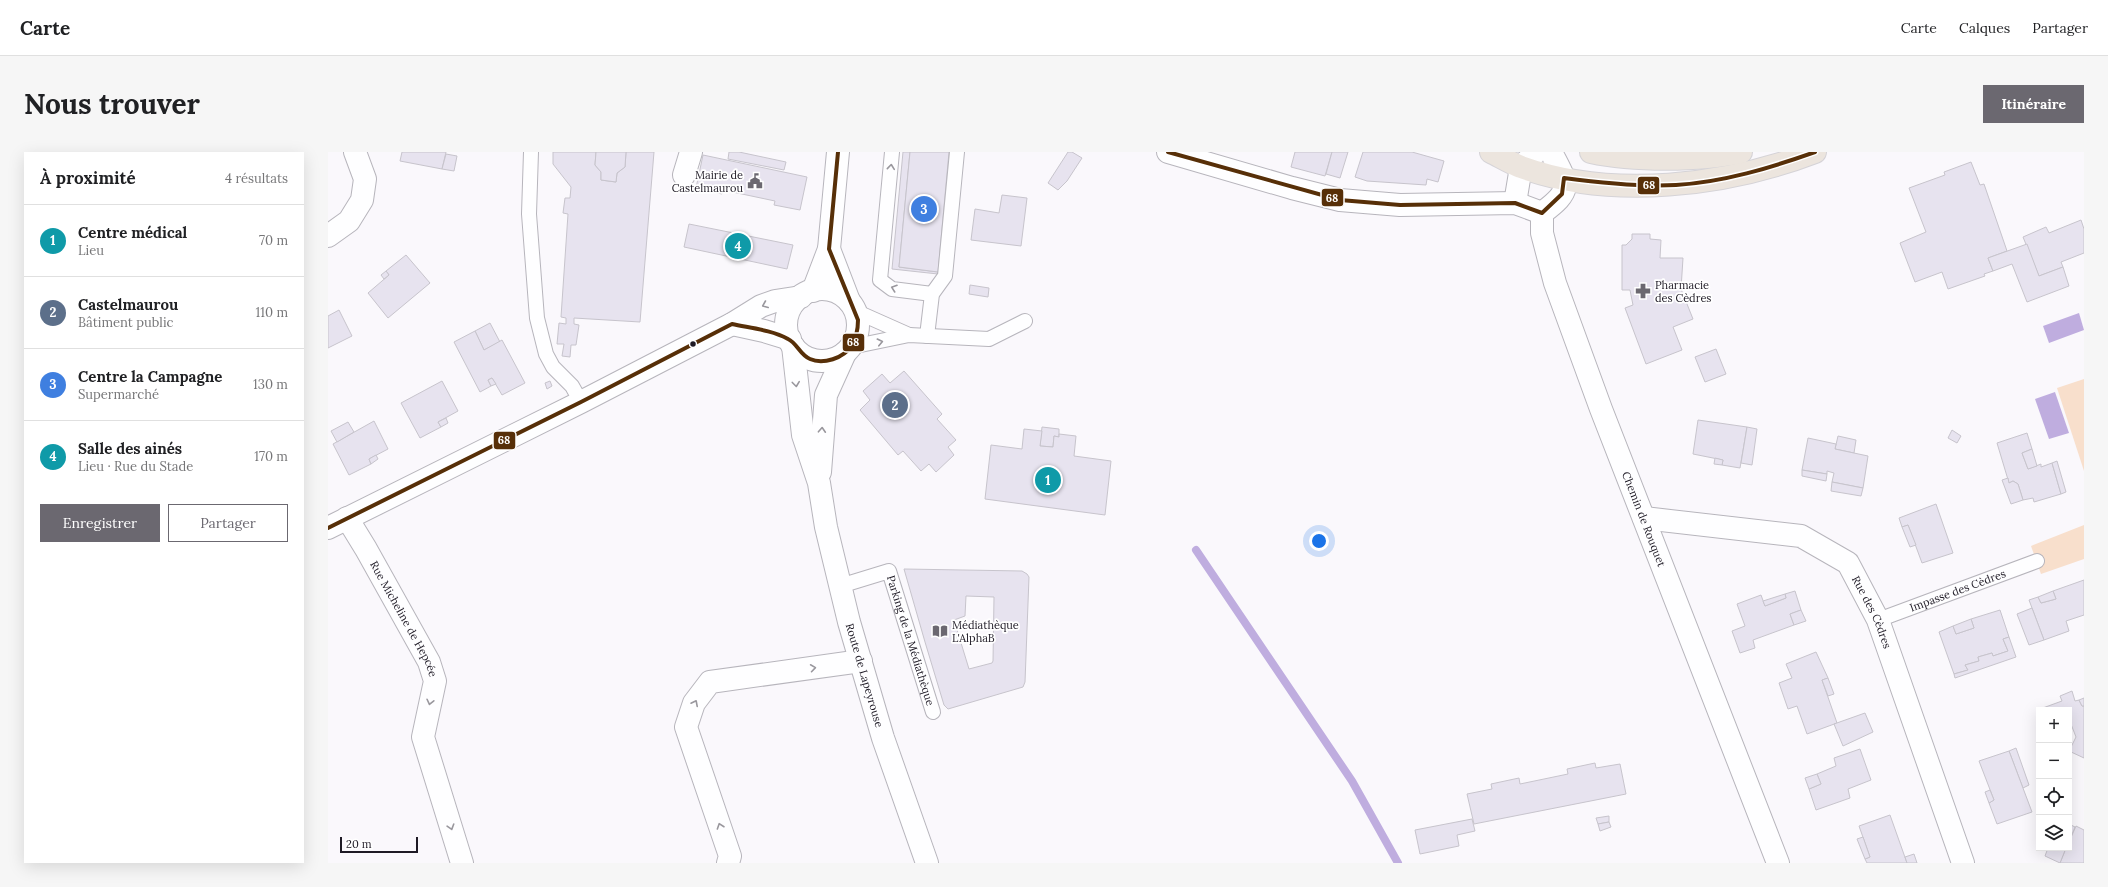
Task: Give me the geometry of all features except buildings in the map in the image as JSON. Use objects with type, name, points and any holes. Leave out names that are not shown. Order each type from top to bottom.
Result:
[{"type":"main road","points":[[1491,152],[1528,159],[1564,178],[1611,184],[1677,185],[1736,176],[1815,152]]},
{"type":"main road","points":[[1591,152],[1643,158],[1674,158],[1741,152]]},
{"type":"street","points":[[328,236],[349,221],[362,200],[364,179],[356,152]]},
{"type":"street","points":[[684,175],[691,152]]},
{"type":"street","points":[[791,343],[787,331],[788,316],[794,304],[807,294],[829,249],[838,152]]},
{"type":"street","points":[[1168,152],[1292,188],[1340,200],[1400,205],[1515,203],[1542,213],[1560,200],[1566,186],[1552,152]]},
{"type":"street","points":[[1515,203],[1528,159]]},
{"type":"street","name":"Chemin de Rouquet","points":[[1542,213],[1542,233],[1555,283],[1601,409],[1778,863]]},
{"type":"street","points":[[732,324],[764,331],[791,343],[801,354],[811,360],[823,361],[835,359],[848,350],[858,330],[852,306],[829,249]]},
{"type":"street","points":[[337,523],[581,402],[732,324],[761,306],[823,289],[832,291],[852,306]]},
{"type":"street","name":"Route de Lapeyrouse","points":[[791,343],[803,435],[819,483],[826,527],[840,586],[883,738],[927,863]]},
{"type":"street","name":"Route de Lapeyrouse","points":[[819,483],[826,395],[833,375],[848,350]]},
{"type":"street","name":"Rue des Cèdres","points":[[1644,518],[1801,536],[1848,563],[1878,620],[1963,863]]},
{"type":"street","name":"Rue Micheline de Hepcée","points":[[337,523],[366,549],[429,662],[435,682],[423,737],[462,863]]},
{"type":"street","points":[[728,863],[730,856],[686,727],[694,702],[710,682],[861,661]]},
{"type":"lane","points":[[531,152],[529,214],[537,318],[546,354],[553,367],[572,386],[581,402]]},
{"type":"lane","points":[[892,152],[880,280],[892,289],[932,294]]},
{"type":"lane","points":[[927,336],[932,294],[945,276],[957,152]]},
{"type":"lane","points":[[852,306],[909,335]]},
{"type":"lane","points":[[848,350],[909,335],[989,339],[1025,321]]},
{"type":"lane","name":"Impasse des Cèdres","points":[[1878,620],[2037,561]]},
{"type":"lane","name":"Parking de la Médiathèque","points":[[840,586],[889,571],[933,712]]},
{"type":"shaded area","points":[[2079,313],[2084,330],[2049,343],[2043,326]]},
{"type":"shaded area","points":[[2084,379],[2084,471],[2057,388]]},
{"type":"shaded area","points":[[2055,392],[2069,433],[2049,439],[2035,399]]},
{"type":"shaded area","points":[[2084,525],[2084,559],[2041,574],[2031,546]]},
{"type":"waterway","points":[[1196,550],[1352,781],[1398,863]]},
{"type":"transit line","name":"68","points":[[328,528],[581,402],[732,324],[768,331],[782,336],[794,343],[804,355],[815,361],[827,361],[843,354],[848,350],[854,340],[858,320],[829,249],[838,152]]},
{"type":"transit line","name":"68","points":[[1168,152],[1340,200],[1400,205],[1515,203],[1542,213],[1562,194],[1564,178],[1634,185],[1676,185],[1712,181],[1747,173],[1815,152]]},
{"type":"place","name":"Mairie de Castelmaurou","points":[[755,181]]},
{"type":"place","name":"Centre la Campagne","points":[[924,209]]},
{"type":"place","name":"Salle des ainés","points":[[738,246]]},
{"type":"place","name":"Pharmacie des Cèdres","points":[[1643,291]]},
{"type":"place","name":"Castelmaurou","points":[[895,405]]},
{"type":"place","name":"Centre médical","points":[[1048,480]]},
{"type":"place","name":"Médiathèque L'AlphaB","points":[[940,631]]}]
